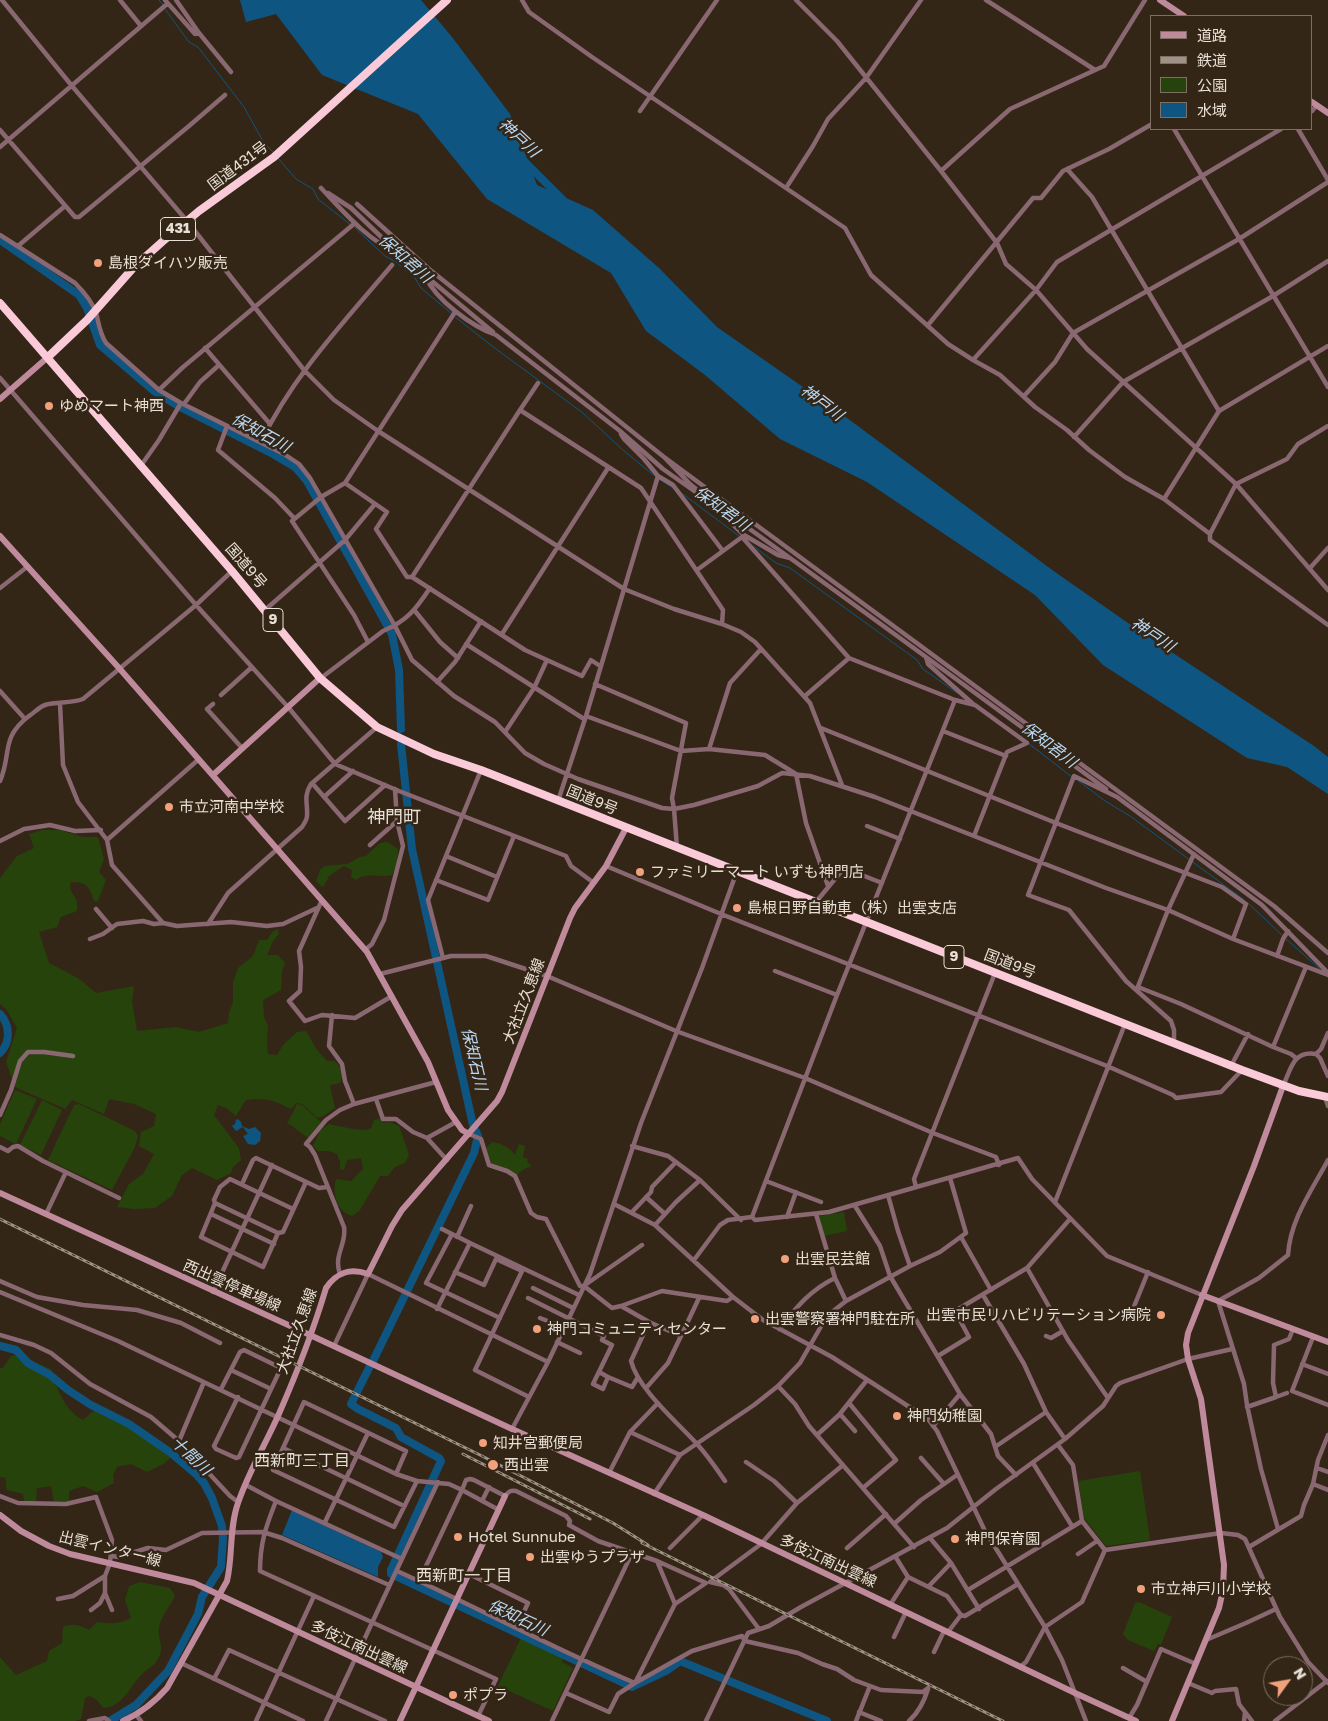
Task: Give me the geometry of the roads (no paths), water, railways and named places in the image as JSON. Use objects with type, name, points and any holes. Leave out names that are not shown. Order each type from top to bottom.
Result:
[{"type":"highway","name":"国道431号","points":[[48,357],[87,320],[134,267],[187,221],[274,157],[447,0]]},
{"type":"highway","name":"国道9号","points":[[0,303],[232,571],[320,678],[377,727],[434,754],[481,770],[1231,1066],[1283,1086],[1312,1095],[1327,1097]]},
{"type":"main road","points":[[1160,0],[1182,15]]},
{"type":"main road","points":[[1313,106],[1328,113]]},
{"type":"main road","points":[[0,399],[48,357]]},
{"type":"main road","points":[[0,536],[119,668],[365,950],[428,1062],[448,1110],[462,1130],[472,1134]]},
{"type":"main road","points":[[213,775],[320,678]]},
{"type":"main road","name":"大社立久恵線","points":[[368,1274],[402,1210],[472,1134],[497,1101],[570,918],[575,908],[606,866],[626,828]]},
{"type":"main road","points":[[1174,1720],[1218,1608],[1223,1590],[1224,1565],[1201,1399],[1188,1358],[1186,1345],[1188,1333],[1254,1166],[1283,1086]]},
{"type":"main road","name":"西出雲停車場線","points":[[0,1193],[510,1428]]},
{"type":"main road","points":[[340,1274],[352,1271],[368,1274]]},
{"type":"main road","name":"大社立久恵線","points":[[123,1721],[138,1718],[158,1699],[174,1677],[227,1581],[230,1570],[232,1532],[238,1502],[278,1416],[310,1335],[326,1288],[340,1274]]},
{"type":"main road","points":[[1202,1295],[1328,1342]]},
{"type":"main road","name":"多伎江南出雲線","points":[[510,1428],[703,1515],[1075,1694],[1136,1721]]},
{"type":"main road","points":[[400,1721],[505,1496]]},
{"type":"main road","name":"出雲インター線","points":[[0,1516],[21,1531],[49,1546],[70,1554],[111,1560],[176,1578],[220,1595]]},
{"type":"main road","name":"多伎江南出雲線","points":[[220,1595],[489,1721]]},
{"type":"street","points":[[120,0],[141,26]]},
{"type":"street","points":[[176,0],[199,33],[231,72]]},
{"type":"street","points":[[522,0],[529,12],[592,57],[845,228],[871,275],[948,344],[1000,375],[1035,407],[1074,436],[1089,450],[1125,477],[1164,499],[1210,534]]},
{"type":"street","points":[[640,111],[717,0]]},
{"type":"street","points":[[796,0],[836,41],[941,171],[997,243],[1006,264],[1036,290],[1087,349],[1236,484],[1328,590]]},
{"type":"street","points":[[786,188],[828,119],[866,78],[921,0]]},
{"type":"street","points":[[986,0],[1095,70]]},
{"type":"street","points":[[941,171],[1010,109],[1104,66],[1145,0]]},
{"type":"street","points":[[2,2],[187,221],[304,370],[334,400],[378,431],[624,589],[674,609],[722,624],[741,632],[755,642],[810,703],[842,785]]},
{"type":"street","points":[[0,147],[141,26],[166,2],[195,34],[199,33]]},
{"type":"street","points":[[0,130],[75,218],[79,217],[224,95]]},
{"type":"street","points":[[928,325],[1033,198],[1040,198],[1063,171],[1110,149],[1150,125]]},
{"type":"street","points":[[1175,130],[1328,387]]},
{"type":"street","points":[[973,360],[1036,290],[1057,262],[1279,130]]},
{"type":"street","points":[[1024,396],[1055,362],[1073,333],[1239,239],[1328,181],[1299,130]]},
{"type":"street","points":[[1067,169],[1092,197],[1218,411]]},
{"type":"street","points":[[397,252],[388,249],[355,223],[321,188],[351,208],[397,252],[496,335],[620,431],[663,469],[688,488],[708,499],[712,506],[743,536],[849,658],[955,700],[975,705]]},
{"type":"street","points":[[357,204],[430,269],[664,457],[1274,906],[1328,953]]},
{"type":"street","points":[[18,246],[65,206]]},
{"type":"street","points":[[159,390],[205,348],[355,223]]},
{"type":"street","points":[[0,235],[75,284],[84,292],[94,312],[100,334],[106,344],[159,390],[183,404],[261,442],[299,464],[321,497],[395,626],[412,660],[454,696],[495,722],[526,753],[544,764],[662,808],[674,809],[758,786],[782,774],[796,774],[842,785],[1040,863],[1168,910],[1233,939],[1328,974]]},
{"type":"street","points":[[1074,436],[1123,382],[1273,296],[1328,261]]},
{"type":"street","points":[[261,442],[270,424],[304,370],[392,265]]},
{"type":"street","points":[[425,276],[428,284],[455,312],[485,331],[496,335]]},
{"type":"street","points":[[294,518],[321,497],[344,483],[455,312]]},
{"type":"street","points":[[1164,499],[1218,411],[1328,346]]},
{"type":"street","points":[[205,348],[270,424]]},
{"type":"street","points":[[140,467],[200,382],[219,366]]},
{"type":"street","points":[[0,378],[196,605],[288,707],[335,764],[566,856],[571,866],[594,883]]},
{"type":"street","points":[[412,577],[538,383]]},
{"type":"street","points":[[520,410],[641,488],[723,610],[722,624]]},
{"type":"street","points":[[227,426],[218,450],[275,498],[294,518],[292,520],[354,615],[368,642]]},
{"type":"street","points":[[1328,426],[1298,444],[1287,459],[1236,484],[1210,534],[1210,540],[1328,625]]},
{"type":"street","points":[[620,431],[624,439],[658,476],[672,485],[723,551]]},
{"type":"street","points":[[664,457],[690,484],[708,499],[1262,905],[1328,974]]},
{"type":"street","points":[[502,634],[608,468]]},
{"type":"street","points":[[558,801],[658,476]]},
{"type":"street","points":[[344,483],[386,512],[376,529],[407,577],[412,577],[430,588],[525,650],[582,676],[591,660],[600,666]]},
{"type":"street","points":[[265,610],[345,540],[375,504]]},
{"type":"street","points":[[697,570],[743,536]]},
{"type":"street","points":[[743,536],[778,555],[790,558]]},
{"type":"street","points":[[1310,568],[1328,548]]},
{"type":"street","points":[[0,588],[27,567]]},
{"type":"street","points":[[0,781],[4,771],[10,736],[25,719],[44,705],[83,699],[196,605],[232,571]]},
{"type":"street","points":[[320,678],[383,631],[395,626],[415,611],[430,588]]},
{"type":"street","points":[[415,611],[440,642],[458,658]]},
{"type":"street","points":[[437,682],[458,658],[481,621]]},
{"type":"street","points":[[466,644],[585,718],[681,751],[710,749],[766,755],[796,774],[806,822],[828,886]]},
{"type":"street","points":[[710,749],[730,683],[761,648]]},
{"type":"street","points":[[926,657],[928,664],[975,705],[1027,743],[1007,752],[974,836]]},
{"type":"street","points":[[805,696],[849,658]]},
{"type":"street","points":[[505,732],[534,688],[547,660]]},
{"type":"street","points":[[221,695],[252,667]]},
{"type":"street","points":[[595,684],[686,723],[672,798],[677,848]]},
{"type":"street","points":[[0,691],[25,719]]},
{"type":"street","points":[[752,1217],[837,995],[955,700]]},
{"type":"street","points":[[60,704],[63,765],[78,802],[107,840],[112,865],[163,923]]},
{"type":"street","points":[[213,704],[208,709],[242,748]]},
{"type":"street","points":[[208,924],[228,892],[302,827],[307,817],[306,791],[312,783],[377,727]]},
{"type":"street","points":[[821,728],[927,769],[1056,823],[1222,887],[1246,904],[1233,939]]},
{"type":"street","points":[[943,731],[1006,756]]},
{"type":"street","points":[[107,840],[199,759]]},
{"type":"street","points":[[443,958],[428,900],[481,770]]},
{"type":"street","points":[[324,797],[353,771]]},
{"type":"street","points":[[1117,797],[1074,776],[1028,895],[1069,910],[1088,931],[1110,962],[1171,1021],[1174,1030],[1174,1042]]},
{"type":"street","points":[[312,783],[345,821],[385,785]]},
{"type":"street","points":[[365,950],[372,944],[384,920],[402,846],[397,821],[397,790]]},
{"type":"street","points":[[370,845],[397,821]]},
{"type":"street","points":[[0,841],[24,829],[50,825],[75,831],[101,830]]},
{"type":"street","points":[[867,826],[900,839]]},
{"type":"street","points":[[436,880],[488,900],[514,836]]},
{"type":"street","points":[[1137,988],[1168,910],[1194,854]]},
{"type":"street","points":[[446,856],[497,877]]},
{"type":"street","points":[[606,866],[721,914],[1107,1066],[1176,1098],[1221,1092],[1242,1070]]},
{"type":"street","points":[[816,902],[844,868],[882,883]]},
{"type":"street","points":[[510,1428],[548,1362],[584,1286],[614,1204],[632,1146],[737,871]]},
{"type":"street","points":[[322,900],[299,951],[301,967],[300,991],[289,1002],[305,1020],[322,1015],[354,1018],[392,996]]},
{"type":"street","points":[[90,939],[104,934],[117,924],[143,921],[177,926],[232,922],[268,926],[283,924],[318,908]]},
{"type":"street","points":[[96,909],[112,928]]},
{"type":"street","points":[[1277,956],[1288,931]]},
{"type":"street","points":[[380,974],[451,956],[486,956],[547,976],[676,1031],[805,1078],[933,1133],[996,1157],[999,1165]]},
{"type":"street","points":[[1273,1047],[1306,967]]},
{"type":"street","points":[[776,971],[837,995]]},
{"type":"street","points":[[916,1187],[914,1179],[995,973]]},
{"type":"street","points":[[1137,988],[1182,1004],[1296,1058]]},
{"type":"street","points":[[332,1016],[329,1046],[342,1064],[344,1081],[354,1104]]},
{"type":"street","points":[[1055,1202],[1124,1024]]},
{"type":"street","points":[[1283,1086],[1296,1058],[1304,1054],[1316,1054],[1321,1049],[1328,1033]]},
{"type":"street","points":[[1231,1066],[1248,1034]]},
{"type":"street","points":[[0,1115],[11,1090],[20,1061],[28,1052],[73,1056]]},
{"type":"street","points":[[1316,1054],[1320,1058],[1328,1076]]},
{"type":"street","points":[[340,1274],[337,1264],[345,1232],[315,1155],[306,1144],[326,1120],[340,1110],[354,1104],[436,1082]]},
{"type":"street","points":[[1327,1097],[1328,1106]]},
{"type":"street","points":[[376,1099],[383,1119],[396,1119],[413,1132],[428,1138],[447,1160]]},
{"type":"street","points":[[428,1138],[456,1122]]},
{"type":"street","points":[[472,1134],[481,1140],[489,1165],[508,1171],[515,1176],[531,1213],[546,1219],[580,1286],[584,1286],[612,1308],[662,1291],[727,1301],[733,1297]]},
{"type":"street","points":[[0,1147],[8,1151],[18,1146],[43,1161],[119,1198]]},
{"type":"street","points":[[632,1146],[668,1156],[685,1167],[741,1220]]},
{"type":"street","points":[[242,1184],[253,1160],[256,1158],[319,1188],[327,1186]]},
{"type":"street","points":[[694,1260],[720,1225],[728,1220],[741,1220],[752,1217],[755,1220],[829,1212],[999,1165],[1018,1158],[1032,1179],[1107,1256],[1202,1295]]},
{"type":"street","points":[[1278,1529],[1261,1470],[1247,1407],[1244,1384],[1218,1301],[1259,1278],[1288,1255],[1289,1243],[1297,1216],[1328,1160]]},
{"type":"street","points":[[632,1212],[651,1192],[652,1187],[676,1162]]},
{"type":"street","points":[[213,1292],[272,1165]]},
{"type":"street","points":[[46,1214],[66,1172]]},
{"type":"street","points":[[654,1494],[680,1455],[754,1405],[778,1386],[800,1363],[827,1316],[846,1301],[890,1276],[940,1252],[966,1234],[950,1178]]},
{"type":"street","points":[[278,1233],[263,1267],[201,1237],[216,1203],[214,1200],[220,1187],[230,1179],[293,1209]]},
{"type":"street","points":[[655,1225],[700,1180]]},
{"type":"street","points":[[766,1180],[821,1202]]},
{"type":"street","points":[[216,1203],[278,1233],[283,1232],[306,1182]]},
{"type":"street","points":[[787,1217],[796,1192]]},
{"type":"street","points":[[888,1195],[910,1266]]},
{"type":"street","points":[[646,1197],[665,1214]]},
{"type":"street","points":[[614,1204],[655,1225],[733,1297],[762,1320],[832,1357],[928,1419],[972,1508],[1045,1627],[1062,1660],[1086,1721]]},
{"type":"street","points":[[457,1236],[471,1206]]},
{"type":"street","points":[[855,1206],[880,1246],[890,1276],[960,1394],[991,1434],[998,1456],[1016,1475]]},
{"type":"street","points":[[211,1214],[274,1244]]},
{"type":"street","points":[[816,1214],[835,1278],[846,1301]]},
{"type":"street","points":[[938,1356],[969,1337],[955,1311],[1027,1268],[1070,1219]]},
{"type":"street","points":[[442,1229],[520,1269]]},
{"type":"street","points":[[452,1234],[426,1283],[500,1318]]},
{"type":"street","points":[[961,1237],[991,1290]]},
{"type":"street","points":[[437,1309],[470,1243]]},
{"type":"street","points":[[584,1286],[642,1245]]},
{"type":"street","points":[[455,1272],[484,1285],[496,1259],[579,1295]]},
{"type":"street","points":[[1027,1268],[1063,1331],[1108,1398]]},
{"type":"street","points":[[520,1269],[522,1271],[475,1370],[529,1397]]},
{"type":"street","points":[[1133,1309],[1148,1272]]},
{"type":"street","points":[[334,1346],[368,1274],[548,1362]]},
{"type":"street","points":[[779,1329],[799,1304],[820,1285],[835,1278]]},
{"type":"street","points":[[0,1281],[37,1298],[137,1310],[180,1322],[220,1343]]},
{"type":"street","points":[[533,1288],[573,1308]]},
{"type":"street","points":[[0,1292],[118,1341],[396,1474],[417,1481],[449,1484],[499,1510]]},
{"type":"street","points":[[983,1295],[1024,1364],[1046,1412],[1065,1439]]},
{"type":"street","points":[[528,1298],[604,1336],[602,1340],[612,1345],[593,1384],[603,1389],[608,1377]]},
{"type":"street","points":[[646,1388],[668,1363],[700,1298]]},
{"type":"street","points":[[620,1306],[649,1322],[681,1336]]},
{"type":"street","points":[[540,1318],[563,1327]]},
{"type":"street","points":[[649,1322],[630,1360],[633,1371],[658,1403],[713,1462],[725,1481]]},
{"type":"street","points":[[1276,1397],[1273,1383],[1274,1345],[1289,1339],[1292,1329]]},
{"type":"street","points":[[1046,1336],[1050,1338],[1063,1331]]},
{"type":"street","points":[[0,1334],[34,1345],[51,1353],[90,1384],[150,1417],[179,1441],[230,1496],[238,1502]]},
{"type":"street","points":[[1313,1337],[1292,1391],[1328,1405]]},
{"type":"street","points":[[557,1342],[580,1352]]},
{"type":"street","points":[[706,1721],[746,1641],[748,1633],[769,1626],[947,1528],[1058,1445],[1103,1406],[1120,1382],[1188,1358],[1232,1348]]},
{"type":"street","points":[[221,1390],[240,1352],[244,1350],[279,1367],[280,1370],[262,1409],[239,1457],[236,1458],[216,1449],[214,1446],[238,1397]]},
{"type":"street","points":[[1302,1364],[1328,1374]]},
{"type":"street","points":[[231,1370],[271,1389]]},
{"type":"street","points":[[599,1372],[632,1387],[638,1377]]},
{"type":"street","points":[[817,1435],[840,1414],[867,1380]]},
{"type":"street","points":[[179,1441],[204,1382]]},
{"type":"street","points":[[778,1386],[795,1404],[805,1420],[842,1465],[914,1547]]},
{"type":"street","points":[[1247,1407],[1287,1393]]},
{"type":"street","points":[[933,1426],[960,1394]]},
{"type":"street","points":[[396,1474],[406,1451],[304,1402],[273,1470],[394,1527],[417,1481]]},
{"type":"street","points":[[609,1473],[630,1432],[658,1403]]},
{"type":"street","points":[[848,1403],[896,1460],[863,1488]]},
{"type":"street","points":[[996,1447],[1046,1412]]},
{"type":"street","points":[[840,1414],[855,1431]]},
{"type":"street","points":[[630,1432],[680,1455]]},
{"type":"street","points":[[325,1522],[368,1433]]},
{"type":"street","points":[[1249,1547],[1301,1516],[1328,1435]]},
{"type":"street","points":[[1058,1445],[1073,1465],[1082,1521],[1105,1550]]},
{"type":"street","points":[[283,1448],[404,1506]]},
{"type":"street","points":[[921,1458],[944,1484]]},
{"type":"street","points":[[746,1462],[774,1481],[797,1503]]},
{"type":"street","points":[[1033,1463],[1072,1526]]},
{"type":"street","points":[[635,1683],[675,1604],[761,1544],[797,1503],[842,1465]]},
{"type":"street","points":[[1317,1468],[1328,1472]]},
{"type":"street","points":[[894,1524],[921,1500],[956,1475]]},
{"type":"street","points":[[419,1581],[466,1480],[470,1479],[505,1496],[512,1490],[516,1491],[566,1516],[570,1521],[569,1525],[598,1540],[729,1589],[759,1629]]},
{"type":"street","points":[[326,1721],[438,1482]]},
{"type":"street","points":[[1313,1484],[1328,1490]]},
{"type":"street","points":[[246,1485],[402,1559]]},
{"type":"street","points":[[482,1501],[489,1487]]},
{"type":"street","points":[[0,1496],[18,1503],[66,1504],[96,1497],[112,1540],[111,1560],[104,1576],[105,1593],[112,1610]]},
{"type":"street","points":[[276,1500],[263,1532],[260,1549],[260,1571],[496,1679],[478,1716]]},
{"type":"street","points":[[847,1548],[886,1514]]},
{"type":"street","points":[[670,1548],[703,1515]]},
{"type":"street","points":[[968,1590],[1082,1521]]},
{"type":"street","points":[[111,1560],[148,1548],[166,1550],[202,1533],[263,1532],[282,1538],[389,1585]]},
{"type":"street","points":[[1105,1550],[1220,1533],[1245,1538],[1276,1609],[1297,1647],[1308,1662],[1327,1681],[1276,1721]]},
{"type":"street","points":[[930,1538],[951,1563],[979,1609]]},
{"type":"street","points":[[1078,1554],[1097,1541]]},
{"type":"street","points":[[1020,1667],[1030,1656],[1045,1627],[1082,1602],[1105,1550]]},
{"type":"street","points":[[552,1721],[632,1553]]},
{"type":"street","points":[[895,1556],[908,1577],[947,1596],[961,1614],[965,1616],[1018,1584]]},
{"type":"street","points":[[657,1561],[675,1604]]},
{"type":"street","points":[[929,1586],[951,1563]]},
{"type":"street","points":[[397,1571],[582,1660],[635,1683]]},
{"type":"street","points":[[469,1574],[528,1603],[516,1627]]},
{"type":"street","points":[[58,1599],[73,1596],[104,1576]]},
{"type":"street","points":[[890,1605],[908,1577]]},
{"type":"street","points":[[91,1610],[100,1603],[105,1593]]},
{"type":"street","points":[[256,1721],[314,1596]]},
{"type":"street","points":[[1206,1640],[1246,1624],[1276,1609]]},
{"type":"street","points":[[894,1637],[906,1612]]},
{"type":"street","points":[[934,1652],[946,1632],[961,1614]]},
{"type":"street","points":[[566,1693],[609,1712],[618,1694],[635,1683],[692,1651],[742,1636],[746,1641],[798,1653],[837,1669],[854,1680],[881,1690],[924,1692],[928,1688],[918,1713],[909,1721]]},
{"type":"street","points":[[1129,1718],[1137,1705],[1161,1649],[1196,1664]]},
{"type":"street","points":[[214,1679],[229,1650],[385,1721]]},
{"type":"street","points":[[181,1663],[303,1721]]},
{"type":"street","points":[[1123,1668],[1147,1682]]},
{"type":"street","points":[[1188,1683],[1212,1693],[1236,1689],[1239,1704],[1252,1721]]},
{"type":"street","points":[[856,1721],[870,1686]]},
{"type":"street","points":[[859,1712],[881,1721]]},
{"type":"street","points":[[1244,1721],[1245,1713]]},
{"type":"street","points":[[89,1721],[102,1718],[106,1718],[109,1721]]},
{"type":"water","points":[[240,0],[421,0],[452,37],[510,114],[537,185],[593,210],[659,268],[717,327],[843,415],[1055,572],[1138,630],[1314,746],[1328,757],[1328,794],[1287,767],[1247,758],[1103,665],[1035,595],[867,482],[780,439],[705,375],[646,331],[611,273],[487,199],[418,114],[322,75],[276,14],[246,22]]},
{"type":"water","points":[[238,1119],[242,1126],[249,1129],[255,1127],[261,1133],[260,1141],[255,1145],[248,1144],[243,1136],[248,1134],[243,1127],[236,1131],[232,1126]]},
{"type":"water","points":[[292,1510],[381,1552],[383,1557],[378,1567],[378,1577],[282,1535]]},
{"type":"waterway","name":"保知君川","points":[[159,0],[163,5]]},
{"type":"waterway","name":"保知君川","points":[[165,9],[189,42],[198,47],[244,107],[264,143],[273,152]]},
{"type":"waterway","name":"保知君川","points":[[277,157],[296,179],[313,189],[318,199],[351,225]]},
{"type":"waterway","name":"神戸川","points":[[524,161],[564,201]]},
{"type":"waterway","name":"保知君川","points":[[354,227],[385,256],[396,262],[415,278],[421,288],[451,313]]},
{"type":"waterway","name":"保知石川","points":[[0,240],[79,295],[87,308],[100,345],[154,391],[182,408],[273,454],[295,467],[307,481],[392,634],[399,670],[401,729]]},
{"type":"waterway","name":"保知君川","points":[[454,316],[583,413],[656,477]]},
{"type":"waterway","name":"保知君川","points":[[659,479],[673,488]]},
{"type":"waterway","name":"保知君川","points":[[683,494],[739,536]]},
{"type":"waterway","name":"保知君川","points":[[753,546],[776,563],[790,568],[917,660],[923,669],[957,693]]},
{"type":"waterway","name":"保知君川","points":[[1028,743],[1072,777]]},
{"type":"waterway","name":"保知石川","points":[[373,1361],[474,1153],[478,1136],[473,1125],[412,849],[401,744]]},
{"type":"waterway","name":"保知君川","points":[[1076,779],[1243,899]]},
{"type":"waterway","name":"保知君川","points":[[1248,903],[1283,936]]},
{"type":"waterway","name":"保知君川","points":[[1286,939],[1321,970]]},
{"type":"waterway","name":"十間川","points":[[0,1014],[6,1023],[8,1034],[4,1049],[0,1053]]},
{"type":"waterway","name":"十間川","points":[[0,1346],[16,1350],[28,1363],[50,1375],[68,1390],[91,1405],[129,1424],[171,1453],[204,1483],[212,1498],[222,1526],[221,1567],[202,1597],[198,1614],[168,1671],[136,1705],[110,1721]]},
{"type":"waterway","name":"保知石川","points":[[370,1366],[351,1404],[396,1428],[401,1437],[439,1458],[441,1461],[391,1570],[391,1574],[632,1687],[666,1671],[680,1661],[827,1721]]},
{"type":"railway","points":[[0,1219],[480,1455],[613,1523],[648,1545]]},
{"type":"railway","points":[[463,1454],[590,1519]]},
{"type":"railway","points":[[642,1543],[1003,1721]]},
{"type":"place","name":"島根ダイハツ販売","points":[[98,263]]},
{"type":"place","name":"ゆめマート神西","points":[[49,406]]},
{"type":"place","name":"市立河南中学校","points":[[169,807]]},
{"type":"place","name":"ファミリーマート いずも神門店","points":[[640,872]]},
{"type":"place","name":"島根日野自動車（株）出雲支店","points":[[737,908]]},
{"type":"place","name":"出雲民芸館","points":[[785,1259]]},
{"type":"place","name":"出雲市民リハビリテーション病院","points":[[1161,1315]]},
{"type":"place","name":"出雲警察署神門駐在所","points":[[755,1319]]},
{"type":"place","name":"神門コミュニティセンター","points":[[537,1329]]},
{"type":"place","name":"神門幼稚園","points":[[897,1416]]},
{"type":"place","name":"知井宮郵便局","points":[[483,1443]]},
{"type":"place","name":"西出雲","points":[[493,1465]]},
{"type":"place","name":"Hotel Sunnube","points":[[458,1537]]},
{"type":"place","name":"神門保育園","points":[[955,1539]]},
{"type":"place","name":"出雲ゆうプラザ","points":[[530,1557]]},
{"type":"place","name":"市立神戸川小学校","points":[[1141,1589]]},
{"type":"place","name":"ポプラ","points":[[453,1695]]},
{"type":"district","name":"神門町","points":[[394,817]]},
{"type":"district","name":"西新町三丁目","points":[[302,1461]]},
{"type":"district","name":"西新町一丁目","points":[[464,1576]]}]
